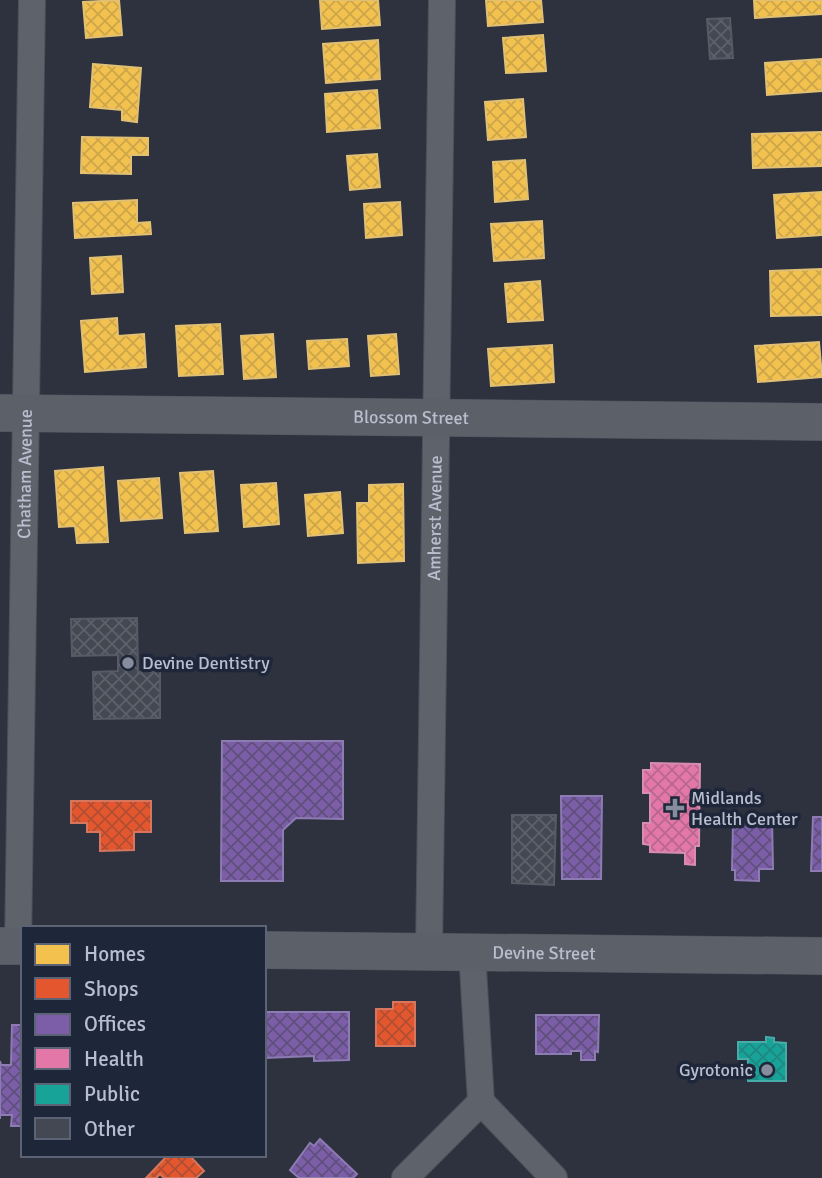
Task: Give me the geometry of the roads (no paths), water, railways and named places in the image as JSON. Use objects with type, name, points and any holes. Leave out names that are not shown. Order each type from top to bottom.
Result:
[{"type":"street","name":"Chatham Avenue","points":[[14,946],[13,413],[32,0]]},
{"type":"street","name":"Amherst Avenue","points":[[429,951],[442,0]]},
{"type":"street","name":"Blossom Street","points":[[13,413],[822,422]]},
{"type":"street","name":"Devine Street","points":[[266,950],[822,956]]},
{"type":"street","points":[[472,951],[481,1102],[554,1178]]},
{"type":"street","points":[[405,1178],[481,1102]]},
{"type":"place","name":"Devine Dentistry","points":[[128,663]]},
{"type":"place","name":"Midlands Health Center","points":[[675,808]]},
{"type":"place","name":"Gyrotonic","points":[[767,1070]]}]
